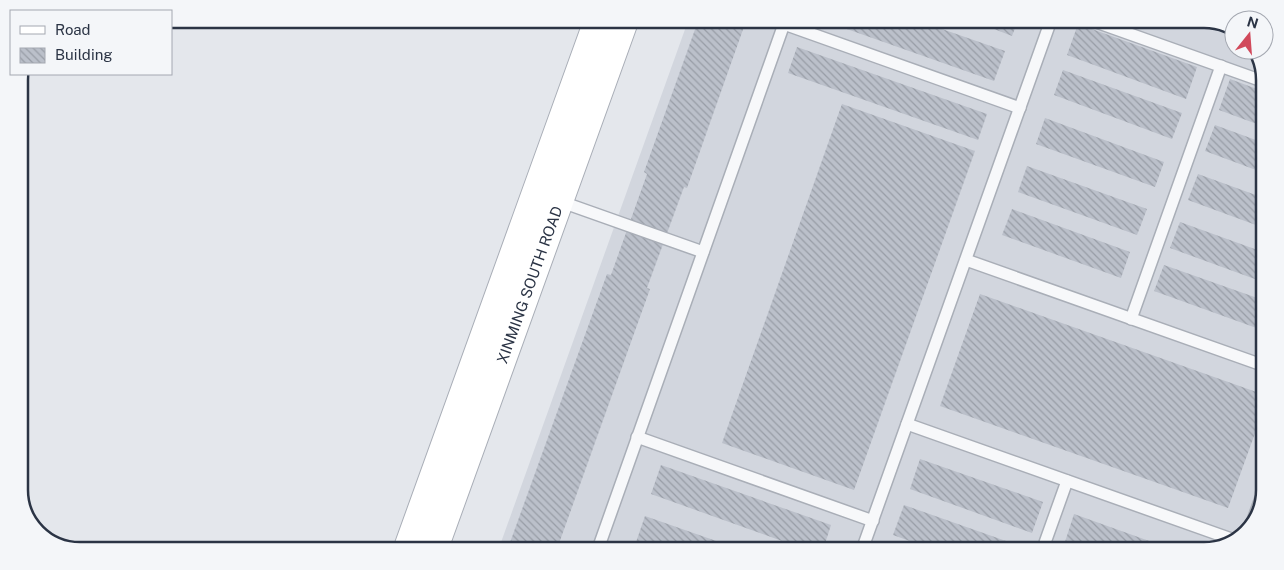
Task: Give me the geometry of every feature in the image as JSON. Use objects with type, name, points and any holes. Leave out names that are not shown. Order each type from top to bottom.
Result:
[{"type":"main road","name":"XINMING SOUTH ROAD","points":[[410,542],[595,28]]},
{"type":"main road","name":"XINMING SOUTH ROAD","points":[[436,542],[621,28]]},
{"type":"lane","points":[[600,542],[783,28]]},
{"type":"lane","points":[[795,28],[1020,108]]},
{"type":"lane","points":[[865,542],[1048,28]]},
{"type":"lane","points":[[1113,28],[1256,79]]},
{"type":"lane","points":[[1131,319],[1221,66]]},
{"type":"lane","points":[[559,201],[703,252]]},
{"type":"lane","points":[[966,260],[1256,363]]},
{"type":"lane","points":[[907,424],[1226,538]]},
{"type":"lane","points":[[637,437],[873,521]]},
{"type":"lane","points":[[1045,542],[1067,481]]},
{"type":"shaded area","points":[[685,28],[1215,28],[1224,31],[1224,60],[1253,60],[1256,69],[1256,501],[1250,517],[1239,530],[1218,541],[501,542]]},
{"type":"building","points":[[695,28],[744,28],[687,188],[684,187],[647,288],[650,289],[560,542],[510,542],[607,274],[611,275],[647,174],[644,172]]},
{"type":"building","points":[[844,28],[939,28],[1005,51],[994,81]]},
{"type":"building","points":[[991,28],[1015,28],[1012,36]]},
{"type":"building","points":[[1077,28],[1089,28],[1197,67],[1186,99],[1067,55]]},
{"type":"building","points":[[797,47],[987,114],[978,140],[788,73]]},
{"type":"building","points":[[1063,70],[1182,113],[1172,139],[1054,95]]},
{"type":"building","points":[[1230,79],[1256,89],[1256,124],[1219,110]]},
{"type":"building","points":[[842,104],[975,151],[854,490],[722,443]]},
{"type":"building","points":[[1045,118],[1164,162],[1155,187],[1036,144]]},
{"type":"building","points":[[1215,125],[1256,140],[1256,170],[1205,151]]},
{"type":"building","points":[[1027,166],[1147,209],[1137,235],[1018,192]]},
{"type":"building","points":[[1198,174],[1256,195],[1256,225],[1188,200]]},
{"type":"building","points":[[1012,209],[1130,252],[1121,278],[1002,235]]},
{"type":"building","points":[[1180,222],[1256,249],[1256,279],[1170,248]]},
{"type":"building","points":[[1164,265],[1256,298],[1256,328],[1154,291]]},
{"type":"building","points":[[980,294],[1256,392],[1256,431],[1228,508],[940,406]]},
{"type":"building","points":[[920,459],[1043,502],[1032,533],[910,489]]},
{"type":"building","points":[[661,465],[831,525],[826,542],[785,542],[651,494]]},
{"type":"building","points":[[904,505],[1009,542],[913,542],[893,535]]},
{"type":"building","points":[[1074,514],[1152,542],[1065,542]]},
{"type":"building","points":[[645,516],[719,542],[636,542]]}]
